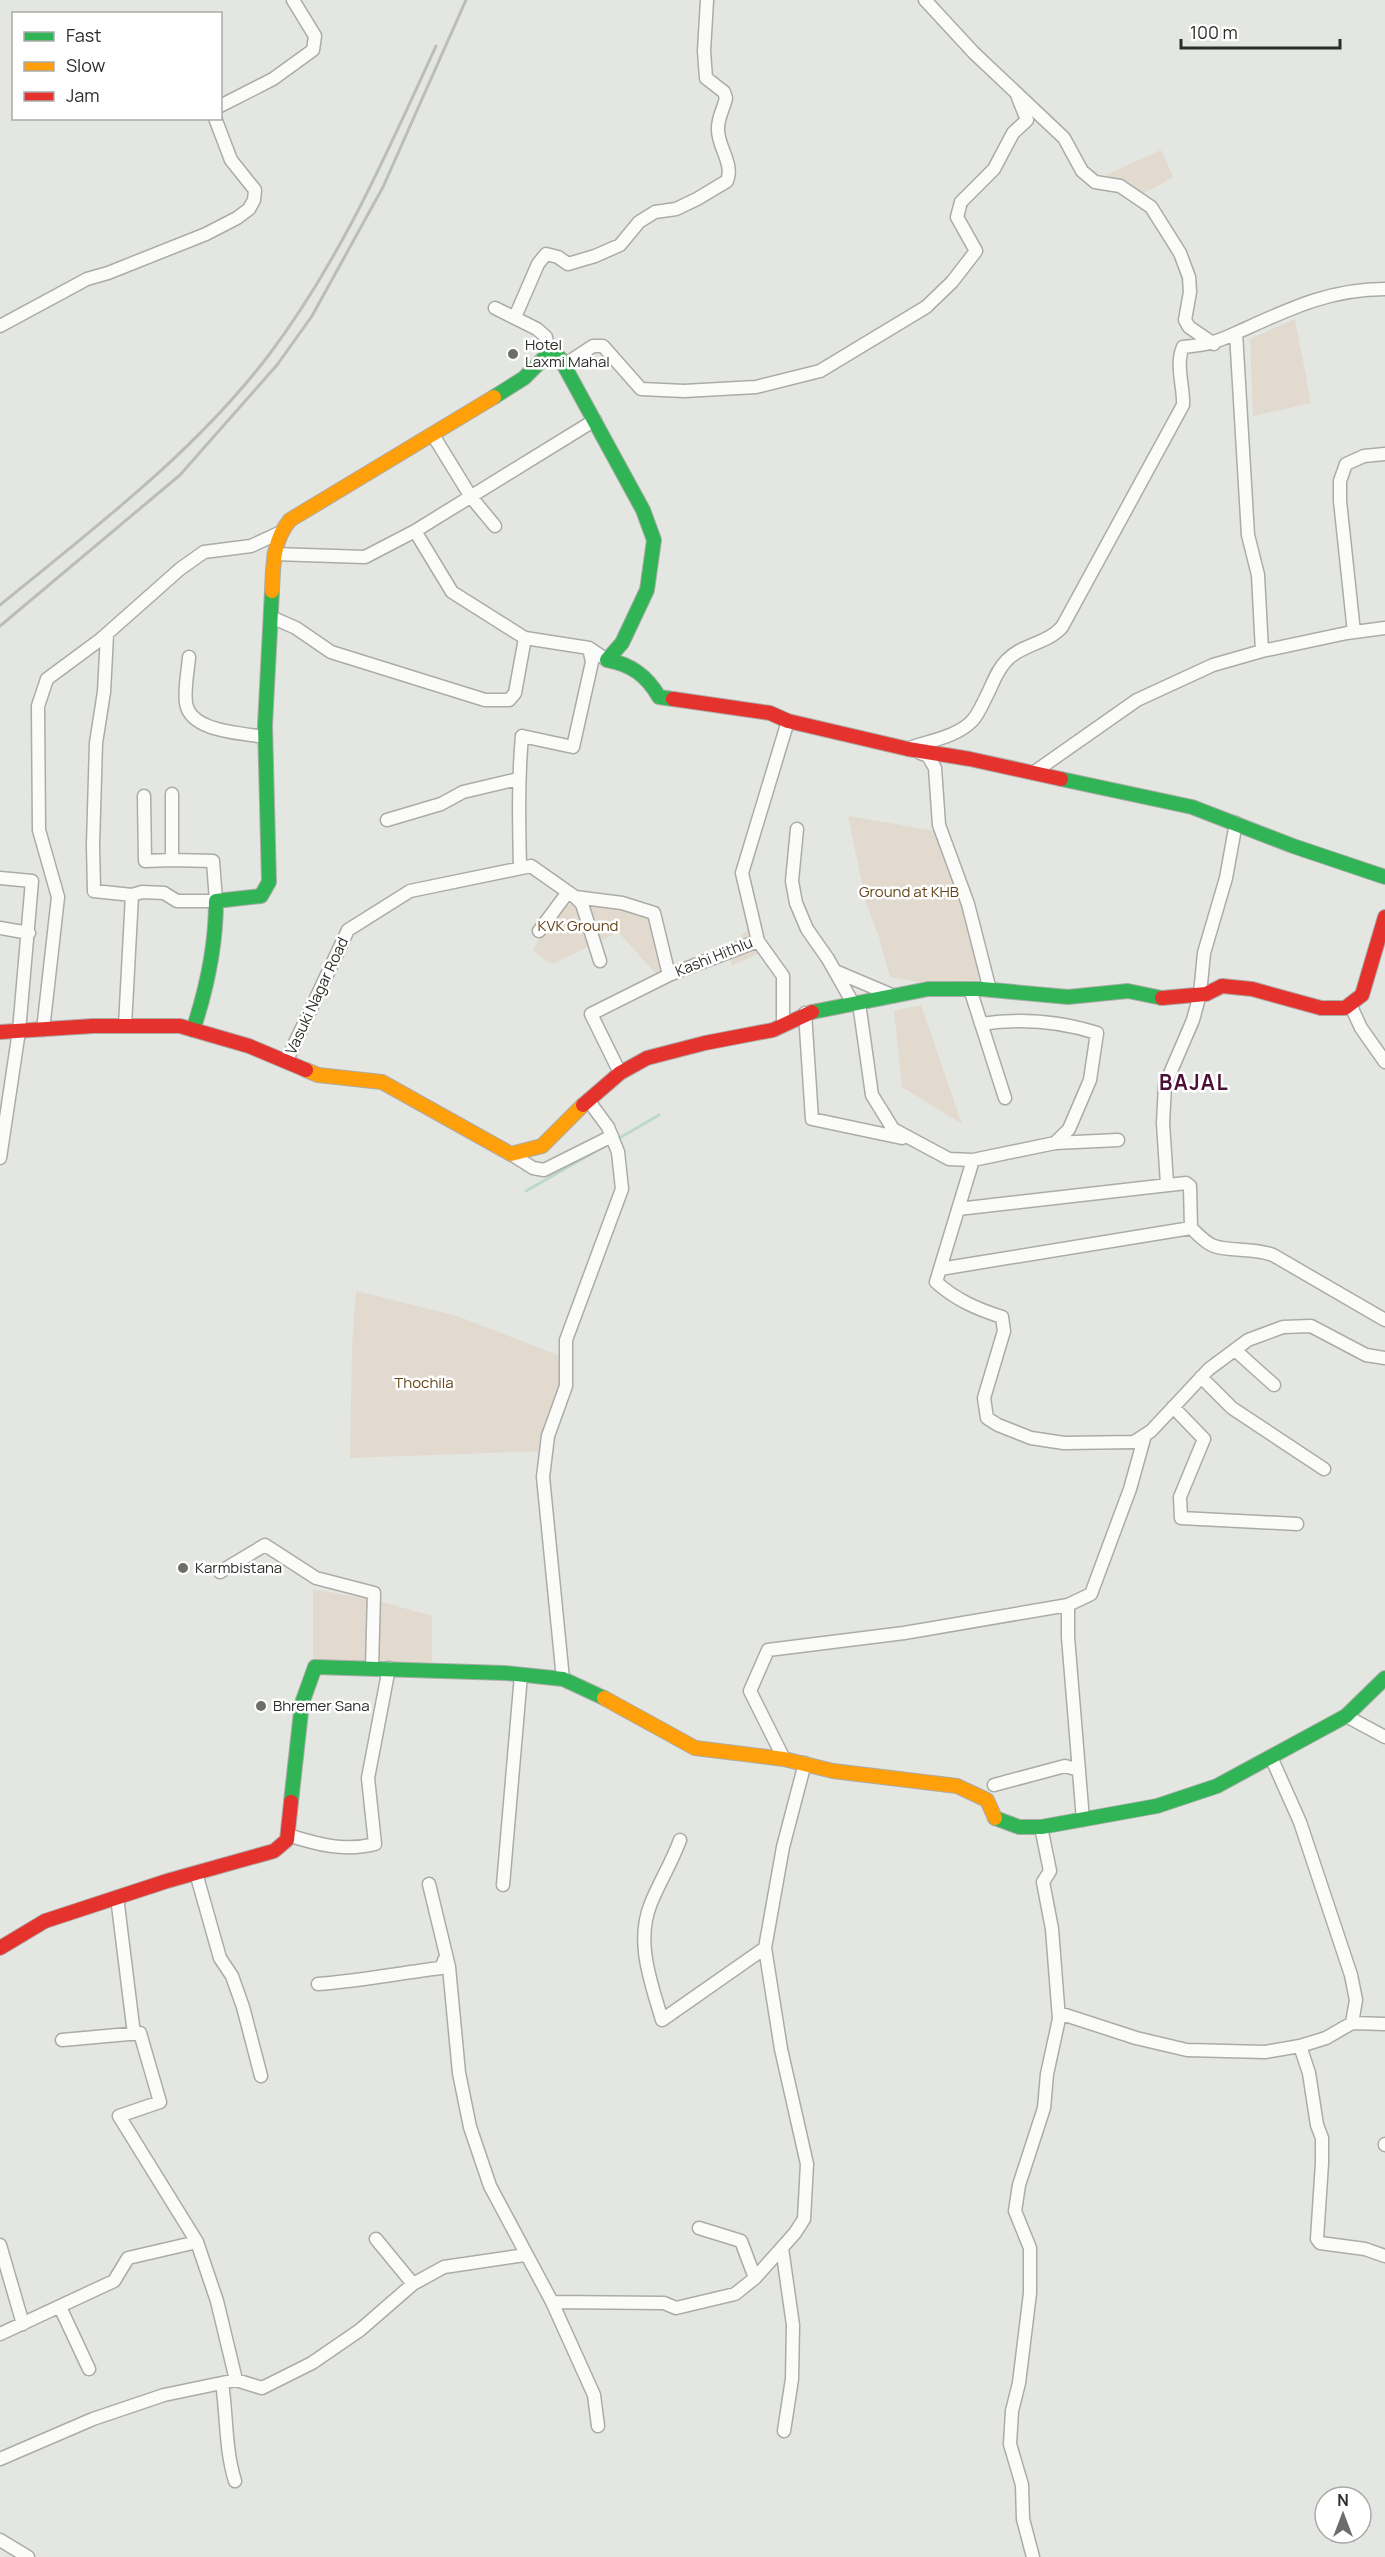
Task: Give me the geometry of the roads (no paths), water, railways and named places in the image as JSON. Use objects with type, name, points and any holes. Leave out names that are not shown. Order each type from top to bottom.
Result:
[{"type":"street","points":[[222,105],[273,79],[313,50],[315,36],[293,0]]},
{"type":"street","points":[[515,317],[538,264],[546,254],[558,257],[568,264],[595,256],[620,245],[639,222],[655,213],[676,209],[727,181],[729,168],[717,132],[726,98],[724,92],[706,78],[704,66],[707,0]]},
{"type":"street","points":[[925,0],[966,45],[1064,138],[1082,171],[1095,182],[1120,186],[1151,207],[1180,253],[1189,277],[1190,292],[1185,320],[1189,327],[1214,344]]},
{"type":"street","points":[[564,364],[593,346],[603,345],[641,388],[684,391],[756,387],[819,370],[866,343],[926,307],[952,282],[976,251],[957,217],[959,209],[961,202],[994,169],[1013,133],[1027,120],[1017,95]]},
{"type":"street","points":[[0,326],[87,279],[108,273],[206,234],[249,209],[254,200],[255,190],[231,160],[216,120]]},
{"type":"street","points":[[934,753],[954,733],[971,722],[988,695],[994,677],[1007,659],[1021,650],[1053,637],[1062,627],[1183,405],[1184,388],[1180,365],[1183,347],[1214,344],[1308,301],[1343,293],[1385,289]]},
{"type":"street","points":[[495,308],[515,317],[546,337],[549,352]]},
{"type":"street","points":[[1236,333],[1247,525],[1258,575],[1262,651]]},
{"type":"street","points":[[107,634],[104,692],[96,743],[94,891],[132,895],[142,892],[164,893],[177,901],[216,902],[238,897],[261,896],[269,882],[265,737],[274,554],[279,533],[292,516],[324,500],[524,378],[538,359],[549,352],[556,354],[564,364],[571,381],[595,420],[643,510],[654,540],[647,590],[622,643],[607,660]]},
{"type":"street","points":[[274,554],[365,557],[415,531],[595,420]]},
{"type":"street","points":[[433,435],[471,497],[495,526]]},
{"type":"street","points":[[1354,632],[1340,501],[1340,481],[1346,464],[1364,456],[1385,454]]},
{"type":"street","points":[[415,531],[452,591],[525,638],[589,648],[607,660],[624,662],[652,684],[658,697],[770,713],[788,721],[908,749],[1192,807],[1385,878]]},
{"type":"street","points":[[43,1030],[58,897],[39,830],[38,706],[46,679],[107,634],[180,569],[204,552],[251,546],[279,533]]},
{"type":"street","points":[[271,616],[296,628],[331,652],[485,700],[509,700],[515,693],[525,638]]},
{"type":"street","points":[[1032,773],[1137,700],[1213,665],[1262,651],[1385,628]]},
{"type":"street","points":[[589,648],[592,662],[573,747],[522,736],[518,779],[520,868],[531,866],[572,894],[582,904],[600,961]]},
{"type":"street","points":[[189,657],[185,702],[189,714],[195,721],[207,726],[265,737]]},
{"type":"street","name":"Kashi Hithlu","points":[[620,1073],[591,1014],[669,975],[758,941],[742,873],[788,721]]},
{"type":"street","points":[[908,749],[954,733]]},
{"type":"street","points":[[908,749],[928,756],[935,768],[939,825],[968,904],[990,990]]},
{"type":"street","points":[[387,819],[441,804],[462,792],[518,779]]},
{"type":"street","points":[[172,794],[172,860]]},
{"type":"street","points":[[144,796],[145,861],[213,861],[217,928],[200,1009],[193,1030]]},
{"type":"street","points":[[1167,1184],[1163,1123],[1165,1085],[1193,1020],[1200,994],[1204,953],[1226,878],[1236,822]]},
{"type":"street","points":[[797,829],[792,881],[796,903],[807,929],[856,1004],[872,1095],[893,1129],[949,1159],[973,1160],[1055,1143],[1118,1140]]},
{"type":"street","name":"Vasuki Nagar Road","points":[[286,1062],[348,930],[410,891],[520,868]]},
{"type":"street","points":[[0,878],[32,881],[19,1031],[0,1158]]},
{"type":"street","points":[[539,931],[572,894]]},
{"type":"street","points":[[572,894],[622,903],[654,914],[669,975]]},
{"type":"street","points":[[125,1026],[132,895]]},
{"type":"street","points":[[511,1154],[542,1146],[588,1100],[620,1073],[648,1058],[705,1043],[773,1030],[805,1013],[928,989],[990,990],[1068,997],[1128,991],[1164,998],[1206,994],[1222,986],[1252,989],[1321,1008],[1345,1008],[1362,995],[1385,917]]},
{"type":"street","points":[[0,928],[28,933]]},
{"type":"street","points":[[758,941],[783,976],[783,1025]]},
{"type":"street","points":[[835,971],[895,996]]},
{"type":"street","points":[[970,989],[1005,1098]]},
{"type":"street","points":[[1350,1004],[1361,1028],[1385,1062]]},
{"type":"street","points":[[805,1013],[812,1119],[919,1142]]},
{"type":"street","points":[[981,1024],[1007,1020],[1066,1024],[1097,1034],[1090,1080],[1069,1129],[1055,1143]]},
{"type":"street","points":[[0,1032],[125,1026],[180,1026],[249,1046],[318,1075],[382,1082],[533,1167],[544,1170],[613,1140]]},
{"type":"street","points":[[563,1678],[543,1477],[548,1436],[566,1386],[566,1340],[622,1189],[613,1140],[608,1127],[588,1100]]},
{"type":"street","points":[[973,1160],[936,1282],[952,1296],[1002,1317],[1004,1331],[984,1398],[987,1418],[998,1425],[1032,1438],[1064,1443],[1134,1442],[1145,1435],[1201,1377],[1235,1350],[1248,1340],[1283,1327],[1311,1326],[1366,1355],[1385,1358]]},
{"type":"street","points":[[958,1209],[1167,1184],[1189,1185],[1191,1228],[1213,1246],[1256,1250],[1282,1259],[1385,1320]]},
{"type":"street","points":[[940,1269],[1191,1228]]},
{"type":"street","points":[[1235,1350],[1274,1385]]},
{"type":"street","points":[[1201,1377],[1232,1408],[1324,1469]]},
{"type":"street","points":[[1173,1407],[1204,1439],[1180,1497],[1181,1518],[1297,1524]]},
{"type":"street","points":[[784,1759],[750,1691],[768,1650],[904,1633],[1068,1605],[1092,1594],[1130,1490],[1145,1435]]},
{"type":"street","points":[[220,1572],[265,1545],[316,1578],[374,1593],[372,1668]]},
{"type":"street","points":[[1068,1605],[1068,1637],[1083,1820]]},
{"type":"street","points":[[0,1948],[45,1921],[117,1897],[274,1851],[287,1840],[298,1728],[309,1677],[315,1667],[388,1668],[563,1678],[586,1688],[695,1748],[784,1759],[833,1771],[957,1786],[987,1800],[994,1817],[1011,1826],[1041,1827],[1157,1806],[1207,1789],[1347,1716],[1385,1678]]},
{"type":"street","points":[[288,1835],[326,1847],[364,1847],[375,1844],[368,1778],[388,1668]]},
{"type":"street","points":[[504,1885],[521,1675]]},
{"type":"street","points":[[1347,1716],[1385,1737]]},
{"type":"street","points":[[1271,1757],[1300,1822],[1351,1975],[1356,2000],[1352,2023]]},
{"type":"street","points":[[552,2302],[664,2303],[676,2308],[735,2294],[755,2278],[804,2219],[807,2164],[781,2049],[765,1948],[783,1847],[805,1763]]},
{"type":"street","points":[[994,1785],[1065,1766],[1079,1770]]},
{"type":"street","points":[[1033,2557],[1023,2519],[1022,2485],[1010,2444],[1012,2411],[1019,2383],[1030,2294],[1030,2248],[1015,2211],[1019,2185],[1044,2108],[1047,2074],[1059,2013],[1052,1929],[1043,1882],[1050,1871],[1042,1845],[1041,1827]]},
{"type":"street","points":[[680,1840],[674,1859],[650,1905],[645,1935],[645,1964],[662,2020],[765,1948]]},
{"type":"street","points":[[196,1873],[220,1958],[232,1976],[243,2007],[261,2076]]},
{"type":"street","points":[[429,1884],[446,1956],[453,2000],[459,2073],[470,2127],[490,2186],[552,2302],[594,2395],[598,2426]]},
{"type":"street","points":[[117,1897],[134,2034]]},
{"type":"street","points":[[318,1984],[358,1981],[374,1976],[441,1968],[446,1956]]},
{"type":"street","points":[[1059,2013],[1136,2038],[1187,2050],[1265,2052],[1300,2046],[1326,2038],[1352,2023],[1385,2024]]},
{"type":"street","points":[[62,2040],[140,2033],[160,2102],[119,2116],[197,2242],[217,2301],[236,2380]]},
{"type":"street","points":[[1300,2046],[1309,2073],[1317,2125],[1322,2138],[1317,2239],[1320,2243],[1365,2249],[1385,2256]]},
{"type":"street","points":[[699,2228],[741,2241],[755,2278]]},
{"type":"street","points":[[376,2238],[413,2284]]},
{"type":"street","points":[[0,2334],[114,2281],[128,2258],[197,2242]]},
{"type":"street","points":[[0,2245],[22,2324]]},
{"type":"street","points":[[782,2248],[793,2325],[792,2379],[784,2432]]},
{"type":"street","points":[[0,2459],[113,2412],[164,2395],[236,2380],[262,2388],[312,2363],[360,2330],[413,2284],[444,2267],[525,2254]]},
{"type":"street","points":[[60,2307],[89,2369]]},
{"type":"street","points":[[222,2383],[226,2412],[226,2437],[235,2481]]},
{"type":"street","points":[[0,2540],[28,2557]]},
{"type":"waterway","points":[[616,1140],[659,1115]]},
{"type":"waterway","points":[[526,1191],[603,1147]]},
{"type":"railway","points":[[0,626],[180,475],[277,365],[312,316],[383,187],[466,0]]},
{"type":"railway","points":[[0,605],[142,488],[208,425],[268,356],[318,283],[361,206],[436,46]]},
{"type":"place","name":"Hotel Laxmi Mahal","points":[[513,354]]},
{"type":"place","name":"Karmbistana","points":[[183,1568]]},
{"type":"place","name":"Bhremer Sana","points":[[261,1706]]},
{"type":"district","name":"BAJAL","points":[[1194,1083]]},
{"type":"park label","name":"Ground at KHB","points":[[909,892]]},
{"type":"park label","name":"KVK Ground","points":[[578,926]]},
{"type":"park label","name":"Thochila","points":[[424,1383]]}]
